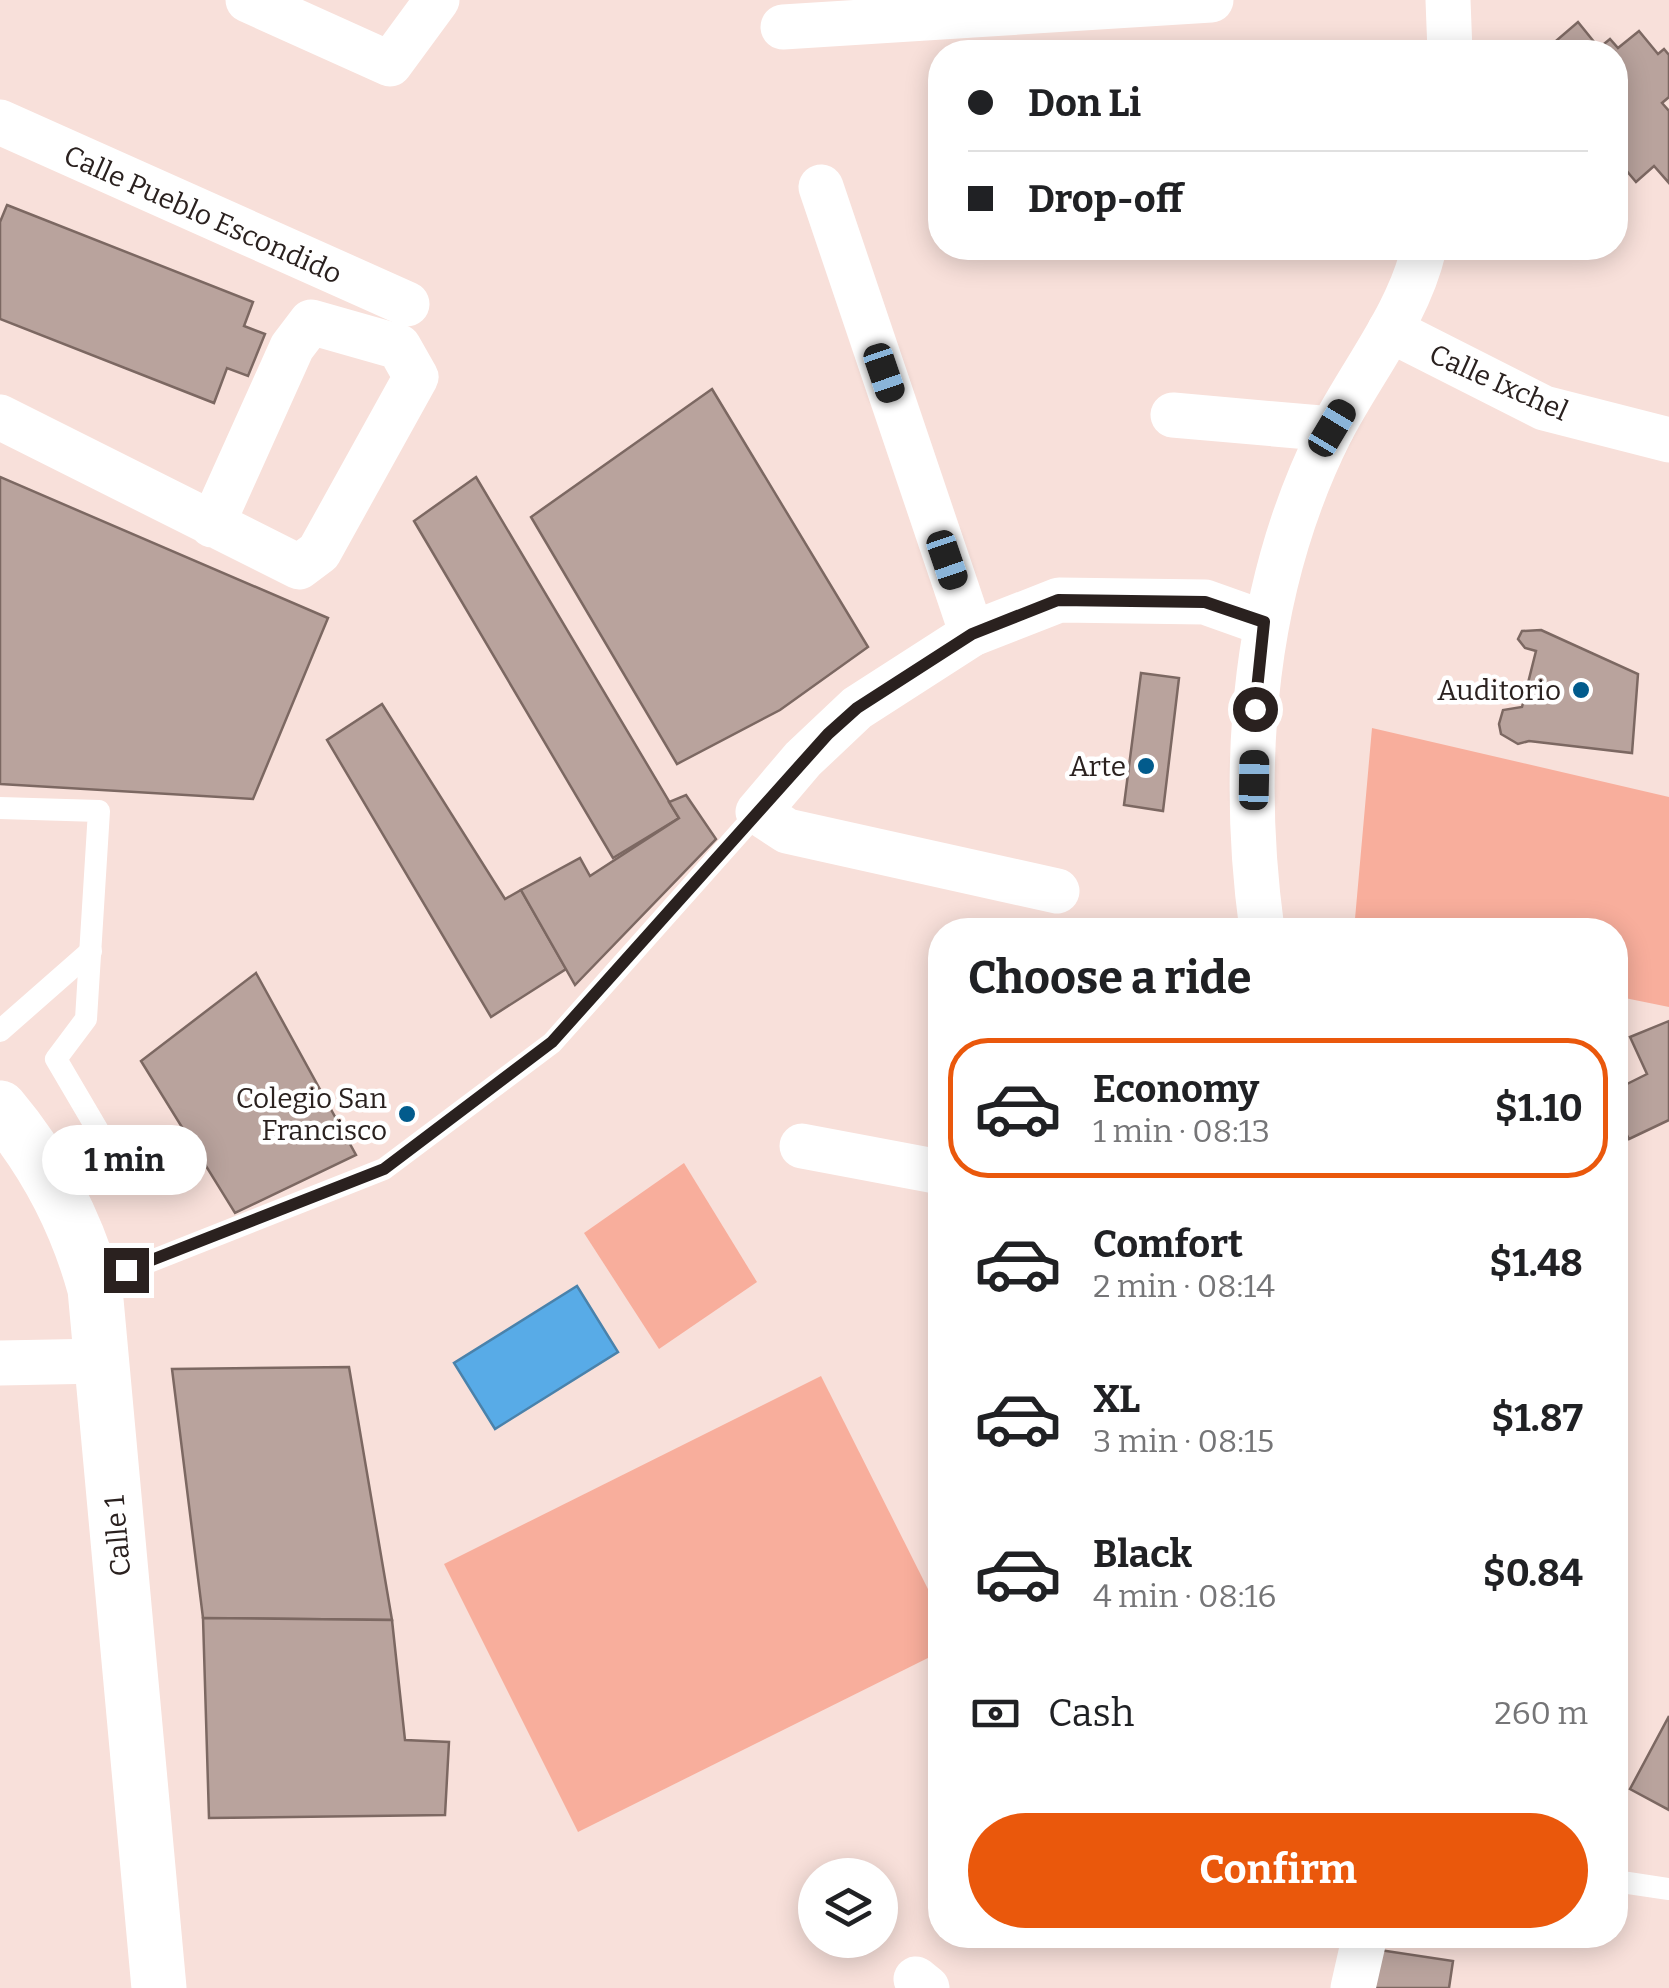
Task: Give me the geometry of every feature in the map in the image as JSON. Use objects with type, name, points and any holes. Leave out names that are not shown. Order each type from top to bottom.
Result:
[{"type":"street","points":[[248,0],[390,64],[437,0]]},
{"type":"street","points":[[783,27],[1211,0]]},
{"type":"street","points":[[1448,0],[1450,40]]},
{"type":"street","name":"Calle Pueblo Escondido","points":[[0,122],[407,304]]},
{"type":"street","points":[[821,187],[972,634]]},
{"type":"street","points":[[1261,918],[1254,780],[1255,709],[1264,622],[1298,506],[1332,428],[1390,330],[1419,260]]},
{"type":"street","points":[[0,417],[212,524],[299,567],[319,552],[416,377],[399,346],[311,322],[292,346],[212,524]]},
{"type":"street","name":"Calle Ixchel","points":[[1390,330],[1544,408],[1669,440]]},
{"type":"street","points":[[1173,415],[1332,428]]},
{"type":"street","points":[[1057,891],[787,831],[758,812],[843,720],[972,634],[1058,600],[1205,602],[1264,622]]},
{"type":"street","name":"Calle 1","points":[[0,1108],[48,1176],[77,1236],[95,1289],[158,1988]]},
{"type":"street","points":[[802,1146],[928,1170]]},
{"type":"street","points":[[0,1363],[102,1360]]},
{"type":"street","points":[[1353,1988],[1362,1948]]},
{"type":"lane","points":[[0,808],[99,811],[86,1019],[56,1059],[103,1139],[61,1172],[48,1176]]},
{"type":"lane","points":[[95,1289],[126,1270],[384,1169],[552,1042],[758,812]]},
{"type":"lane","points":[[0,1031],[91,951]]},
{"type":"lane","points":[[1628,1883],[1669,1889]]},
{"type":"shaded area","points":[[1372,728],[1669,797],[1669,1007],[1628,999],[1628,918],[1355,918]]},
{"type":"shaded area","points":[[684,1163],[757,1282],[659,1349],[584,1233]]},
{"type":"shaded area","points":[[821,1376],[928,1589],[928,1658],[578,1832],[444,1564]]},
{"type":"water","points":[[577,1286],[618,1352],[495,1429],[454,1363]]},
{"type":"building","points":[[1578,22],[1593,40],[1557,40]]},
{"type":"building","points":[[1639,31],[1658,54],[1664,49],[1669,55],[1669,97],[1662,103],[1669,111],[1669,183],[1654,166],[1636,182],[1628,172],[1628,40]]},
{"type":"building","points":[[7,205],[253,302],[244,326],[265,334],[248,376],[227,368],[214,403],[0,319],[0,222]]},
{"type":"building","points":[[712,389],[868,647],[780,710],[677,764],[531,517]]},
{"type":"building","points":[[0,477],[328,618],[253,799],[0,784]]},
{"type":"building","points":[[476,477],[679,818],[613,858],[414,521]]},
{"type":"building","name":"Auditorio","points":[[1541,630],[1638,674],[1632,753],[1529,741],[1518,744],[1501,734],[1503,710],[1522,707],[1536,651],[1525,648],[1518,639],[1522,631]]},
{"type":"building","points":[[1141,673],[1179,678],[1163,811],[1124,805]]},
{"type":"building","points":[[382,704],[505,899],[521,890],[566,969],[491,1017],[327,740]]},
{"type":"building","points":[[686,795],[716,839],[575,985],[521,890],[580,858],[590,876],[679,818],[669,802]]},
{"type":"building","points":[[256,973],[356,1155],[235,1213],[141,1061]]},
{"type":"building","points":[[1669,1021],[1669,1120],[1629,1139],[1628,1084],[1647,1074],[1630,1037]]},
{"type":"building","points":[[349,1367],[392,1620],[203,1618],[172,1369]]},
{"type":"building","points":[[203,1618],[392,1620],[405,1740],[449,1742],[445,1815],[209,1818]]},
{"type":"building","points":[[1669,1716],[1669,1810],[1630,1789]]},
{"type":"building","points":[[1373,1949],[1453,1961],[1449,1988],[1367,1988]]},
{"type":"place","name":"Auditorio","points":[[1581,690]]},
{"type":"place","name":"Arte","points":[[1146,766]]},
{"type":"place","name":"Colegio San Francisco","points":[[407,1114]]},
{"type":"route","points":[[126,1270],[384,1169],[552,1042],[828,734],[857,708],[972,634],[1058,600],[1205,602],[1264,622],[1255,709]]}]
